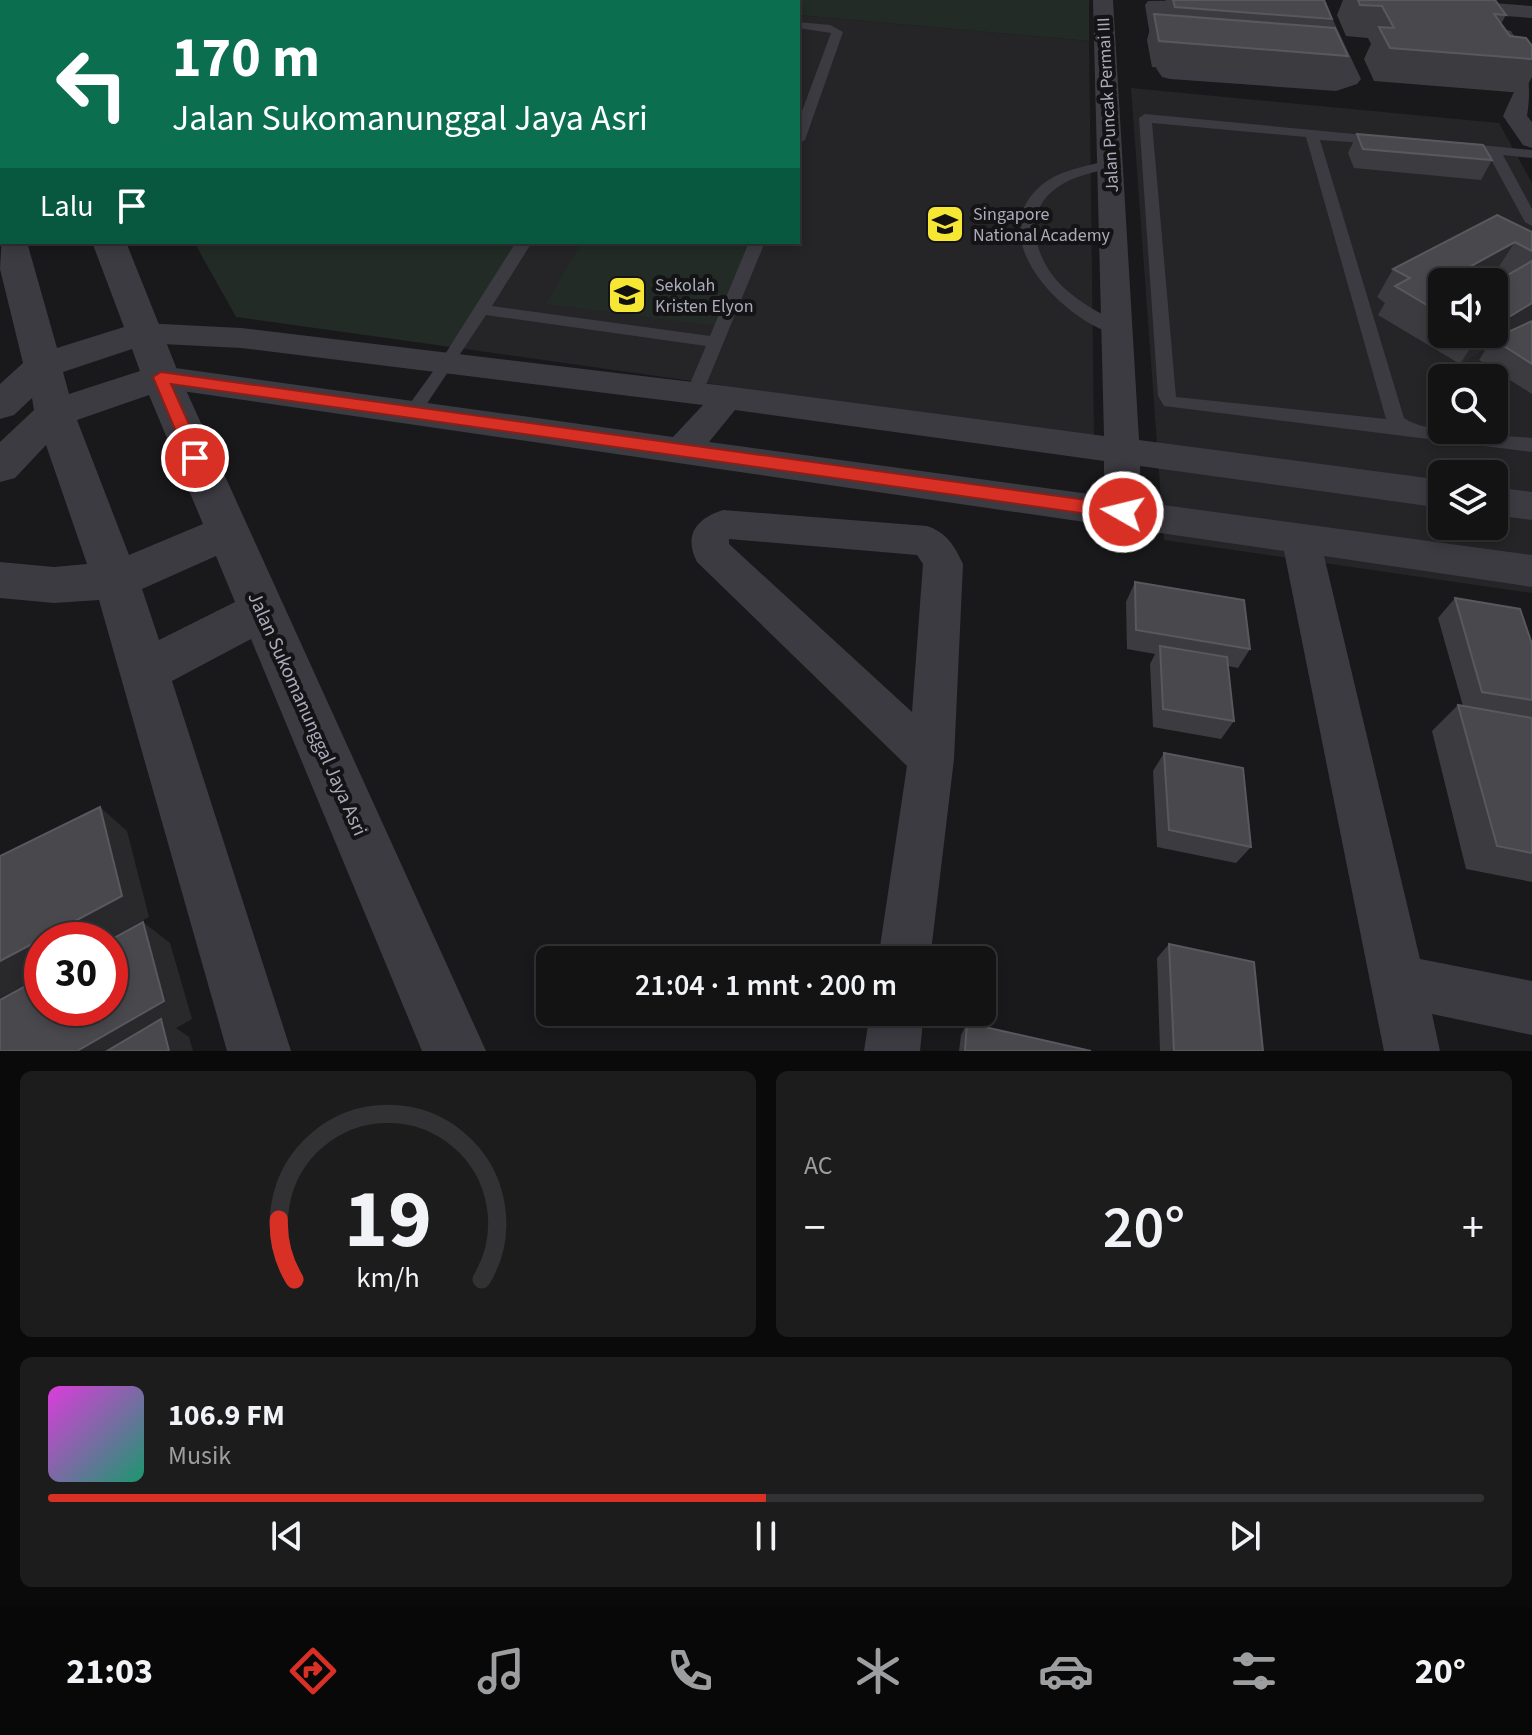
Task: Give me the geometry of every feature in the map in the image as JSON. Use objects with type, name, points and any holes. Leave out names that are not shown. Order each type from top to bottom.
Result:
[{"type":"street","name":"Jalan Puncak Permai III","points":[[1103,0],[1119,331],[1123,512]]},
{"type":"street","points":[[1367,0],[1483,4],[1532,12]]},
{"type":"street","points":[[1483,4],[1530,83],[1515,116],[1532,140]]},
{"type":"street","points":[[1162,41],[1155,5],[1230,7]]},
{"type":"street","points":[[1167,68],[1170,72],[1336,84],[1349,79],[1313,9]]},
{"type":"street","points":[[11,244],[55,413],[116,580],[259,1051]]},
{"type":"street","name":"Jalan Sukomanunggal Jaya Asri","points":[[110,244],[143,333],[227,532],[454,1051]]},
{"type":"street","points":[[0,406],[44,365],[143,333],[241,338],[710,395],[1428,492]]},
{"type":"street","points":[[0,467],[55,413],[161,377],[1123,512],[1301,541],[1532,571]]},
{"type":"street","points":[[679,452],[715,414],[710,395]]},
{"type":"street","points":[[1508,503],[1532,506]]},
{"type":"street","points":[[906,946],[931,759],[943,564],[938,552],[927,541],[723,524],[714,529],[708,542],[711,551],[931,759]]},
{"type":"street","points":[[0,580],[54,585],[116,580],[227,532]]},
{"type":"street","points":[[1301,541],[1412,1051]]},
{"type":"street","points":[[144,671],[262,611]]},
{"type":"street","points":[[1399,981],[1532,1008]]},
{"type":"street","points":[[892,1051],[895,1026]]},
{"type":"lane","points":[[800,25],[830,28],[837,32],[800,134]]},
{"type":"lane","points":[[1401,142],[1147,117],[1144,120],[1167,396],[1170,402],[1183,404],[1401,427],[1409,431],[1532,445]]},
{"type":"lane","points":[[1317,134],[1312,135],[1396,421],[1401,427]]},
{"type":"lane","points":[[1447,146],[1532,154]]},
{"type":"lane","points":[[1493,150],[1532,222]]},
{"type":"lane","points":[[1111,164],[1066,177],[1049,186],[1033,204],[1026,228],[1035,266],[1056,289],[1119,331]]},
{"type":"lane","points":[[412,413],[448,363],[523,244]]},
{"type":"lane","points":[[710,395],[716,342],[756,244]]},
{"type":"lane","points":[[481,309],[716,342]]},
{"type":"shaded area","points":[[800,0],[1089,0],[1089,41],[800,15]]},
{"type":"shaded area","name":"Singapore National Academy","points":[[800,15],[1089,41],[1094,438],[451,347],[519,244],[800,244]]},
{"type":"shaded area","points":[[1131,88],[1499,123],[1532,183],[1532,593],[1164,540]]},
{"type":"shaded area","points":[[195,244],[519,244],[451,347],[236,317]]},
{"type":"shaded area","points":[[581,244],[748,244],[717,326],[546,304]]},
{"type":"building","points":[[1173,0],[1324,0],[1332,19],[1175,7]]},
{"type":"building","points":[[1358,0],[1495,0],[1506,15],[1494,14],[1510,36],[1526,38],[1532,46],[1532,59],[1390,48],[1379,27],[1394,28],[1382,6],[1360,5]]},
{"type":"building","points":[[1154,14],[1335,28],[1348,56],[1159,41]]},
{"type":"building","points":[[1357,134],[1483,145],[1492,160],[1363,149]]},
{"type":"building","points":[[1497,215],[1532,232],[1532,251],[1515,242],[1468,268],[1428,268],[1428,306],[1395,286],[1410,278],[1393,269]]},
{"type":"building","points":[[1532,261],[1532,303],[1508,318],[1508,275]]},
{"type":"building","points":[[1532,321],[1532,364],[1507,348],[1508,332]]},
{"type":"building","points":[[1135,582],[1244,600],[1250,649],[1136,630]]},
{"type":"building","points":[[1455,598],[1520,609],[1532,644],[1532,700],[1482,692]]},
{"type":"building","points":[[1160,646],[1227,657],[1234,721],[1163,709]]},
{"type":"building","points":[[1458,705],[1532,718],[1532,853],[1497,846]]},
{"type":"building","points":[[1164,753],[1243,768],[1251,847],[1169,830]]},
{"type":"building","points":[[100,807],[122,896],[73,922],[24,922],[24,948],[0,961],[0,856]]},
{"type":"building","points":[[143,922],[164,1001],[128,1022],[128,930]]},
{"type":"building","points":[[1169,944],[1254,962],[1263,1051],[1174,1051]]},
{"type":"building","points":[[24,987],[24,1026],[120,1026],[77,1051],[0,1051],[0,1000]]},
{"type":"building","points":[[161,1019],[169,1051],[107,1051]]},
{"type":"building","points":[[967,1026],[980,1026],[1091,1051],[965,1051]]},
{"type":"place","name":"Singapore National Academy","points":[[945,224]]},
{"type":"place","name":"Sekolah Kristen Elyon","points":[[627,295]]},
{"type":"route","points":[[195,458],[161,377],[1123,512]]}]
